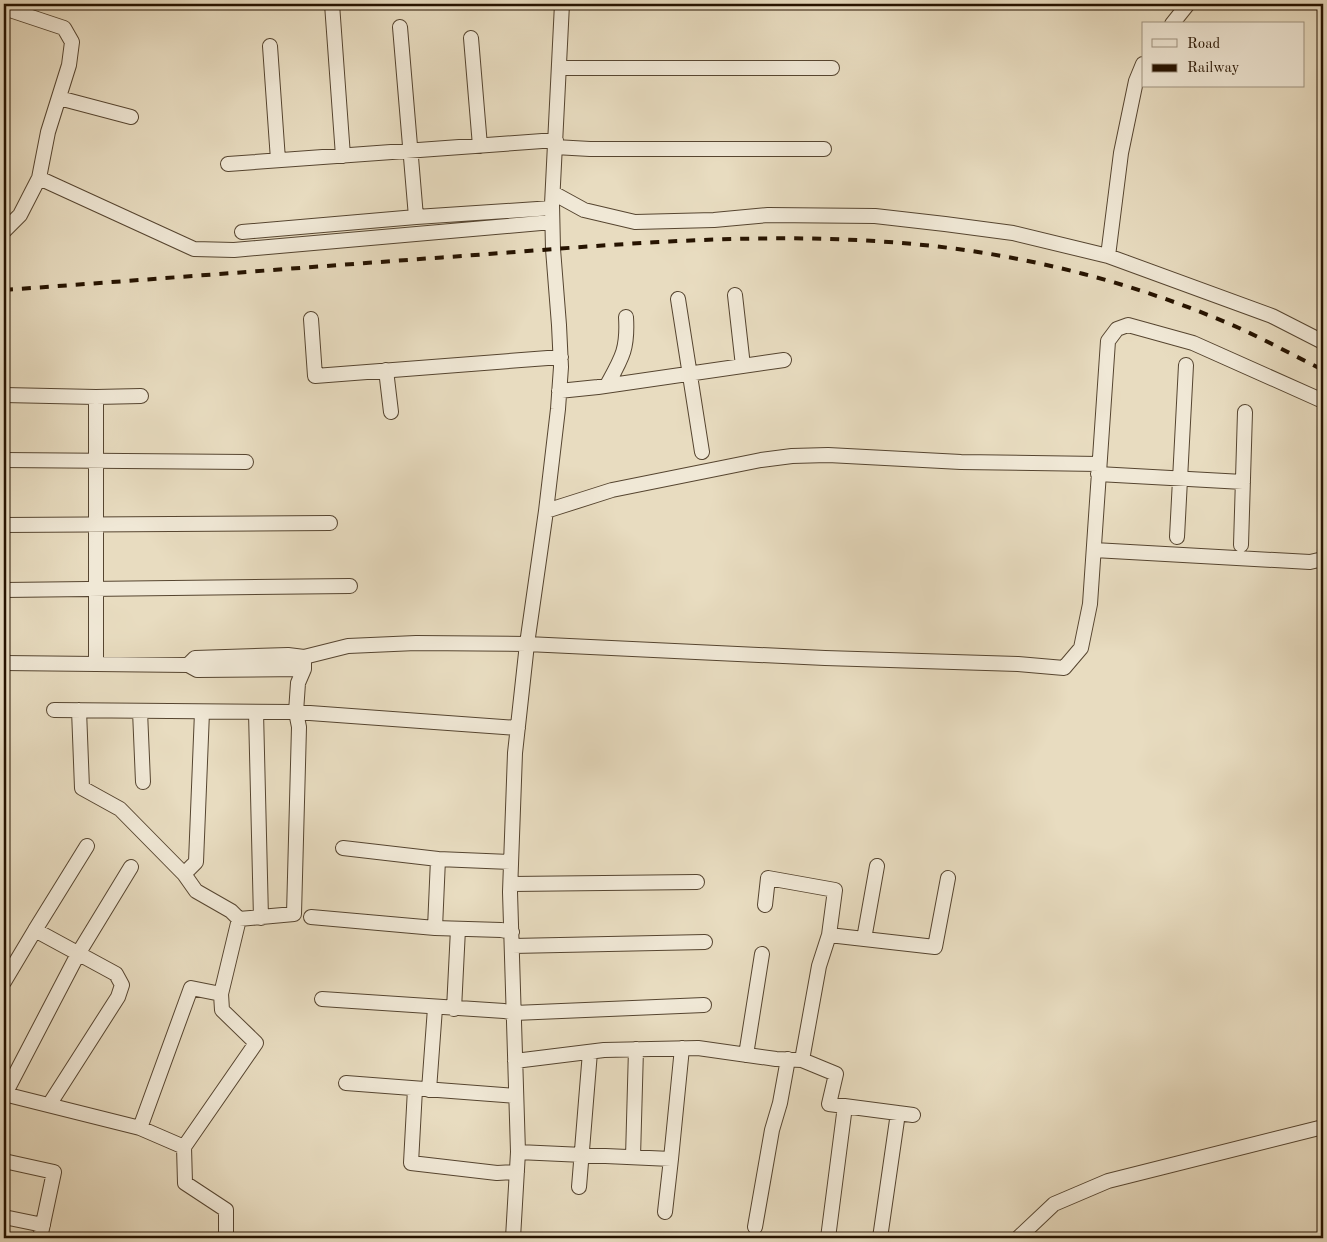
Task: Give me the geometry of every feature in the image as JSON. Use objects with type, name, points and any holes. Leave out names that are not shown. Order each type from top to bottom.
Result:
[{"type":"street","points":[[332,4],[343,156]]},
{"type":"street","points":[[513,1238],[518,1152],[511,884],[515,753],[527,644],[546,511],[559,391],[561,357],[552,249],[552,193],[562,4]]},
{"type":"street","points":[[1174,22],[1188,4]]},
{"type":"street","points":[[4,8],[64,28],[72,42],[70,65],[48,132],[39,178],[20,215],[4,231]]},
{"type":"street","points":[[400,26],[416,217]]},
{"type":"street","points":[[471,38],[480,146]]},
{"type":"street","points":[[270,46],[278,160]]},
{"type":"street","points":[[1108,256],[1121,153],[1136,81],[1142,66]]},
{"type":"street","points":[[559,68],[832,68]]},
{"type":"street","points":[[59,98],[131,117]]},
{"type":"street","points":[[228,164],[480,146],[555,144],[590,150],[824,149]]},
{"type":"street","points":[[39,178],[194,249],[244,249],[552,215]]},
{"type":"street","points":[[552,193],[584,210],[635,222],[714,220],[768,215],[875,216],[1013,233],[1108,256],[1272,316],[1323,342]]},
{"type":"street","points":[[242,232],[416,217],[552,215]]},
{"type":"street","points":[[735,295],[743,366]]},
{"type":"street","points":[[678,299],[702,452]]},
{"type":"street","points":[[607,385],[623,356],[627,334],[626,317]]},
{"type":"street","points":[[311,319],[315,376],[561,357]]},
{"type":"street","points":[[4,664],[188,665],[197,670],[304,663],[348,646],[416,643],[527,644],[806,657],[1018,664],[1064,668],[1081,648],[1090,604],[1108,341],[1116,329],[1128,325],[1193,343],[1323,401]]},
{"type":"street","points":[[559,391],[784,360]]},
{"type":"street","points":[[1177,537],[1186,365]]},
{"type":"street","points":[[386,370],[391,412]]},
{"type":"street","points":[[4,395],[142,396]]},
{"type":"street","points":[[96,397],[96,664]]},
{"type":"street","points":[[1241,545],[1245,412]]},
{"type":"street","points":[[546,511],[612,490],[761,460],[792,456],[828,455],[1099,469],[1180,479],[1243,482]]},
{"type":"street","points":[[4,460],[246,462]]},
{"type":"street","points":[[4,525],[330,523]]},
{"type":"street","points":[[1094,550],[1310,562],[1323,559]]},
{"type":"street","points":[[4,590],[350,586]]},
{"type":"street","points":[[79,710],[82,788],[120,810],[184,874],[196,891],[231,912],[239,919],[294,914],[299,727],[296,712],[298,683],[304,663]]},
{"type":"street","points":[[54,710],[296,712],[518,728]]},
{"type":"street","points":[[140,711],[143,782]]},
{"type":"street","points":[[184,874],[196,862],[202,712]]},
{"type":"street","points":[[256,712],[261,918]]},
{"type":"street","points":[[4,982],[87,846]]},
{"type":"street","points":[[342,848],[438,859],[511,862]]},
{"type":"street","points":[[435,928],[438,859]]},
{"type":"street","points":[[864,939],[878,866]]},
{"type":"street","points":[[131,867],[78,954],[5,1094],[140,1128],[184,1148]]},
{"type":"street","points":[[765,905],[768,878],[835,890],[829,935],[819,966],[802,1060]]},
{"type":"street","points":[[829,935],[935,947],[948,878]]},
{"type":"street","points":[[511,884],[696,882]]},
{"type":"street","points":[[311,917],[435,928],[512,932]]},
{"type":"street","points":[[226,1238],[226,1210],[185,1183],[184,1148],[256,1044],[222,1010],[221,994],[239,919]]},
{"type":"street","points":[[454,1009],[458,929]]},
{"type":"street","points":[[35,930],[116,974],[122,986],[118,996],[49,1105]]},
{"type":"street","points":[[512,946],[706,942]]},
{"type":"street","points":[[746,1055],[762,954]]},
{"type":"street","points":[[140,1128],[191,988],[221,994]]},
{"type":"street","points":[[322,999],[514,1013],[704,1005]]},
{"type":"street","points":[[430,1090],[435,1008]]},
{"type":"street","points":[[515,1061],[590,1052],[682,1048],[698,1048],[776,1059],[788,1058],[802,1060],[836,1074],[828,1104],[912,1115]]},
{"type":"street","points":[[665,1212],[682,1048]]},
{"type":"street","points":[[633,1157],[636,1049]]},
{"type":"street","points":[[579,1187],[590,1052]]},
{"type":"street","points":[[755,1227],[772,1130],[780,1103],[788,1058]]},
{"type":"street","points":[[346,1083],[516,1096]]},
{"type":"street","points":[[414,1089],[411,1163],[497,1172],[517,1172]]},
{"type":"street","points":[[828,1238],[845,1106]]},
{"type":"street","points":[[880,1238],[898,1113]]},
{"type":"street","points":[[1018,1238],[1054,1204],[1108,1181],[1323,1127]]},
{"type":"street","points":[[518,1152],[671,1158]]},
{"type":"street","points":[[4,1161],[54,1172],[42,1232],[4,1217]]},
{"type":"railway","points":[[4,290],[631,244],[744,239],[801,238],[857,240],[913,244],[996,255],[1038,263],[1120,284],[1161,297],[1239,328],[1323,370]]}]
